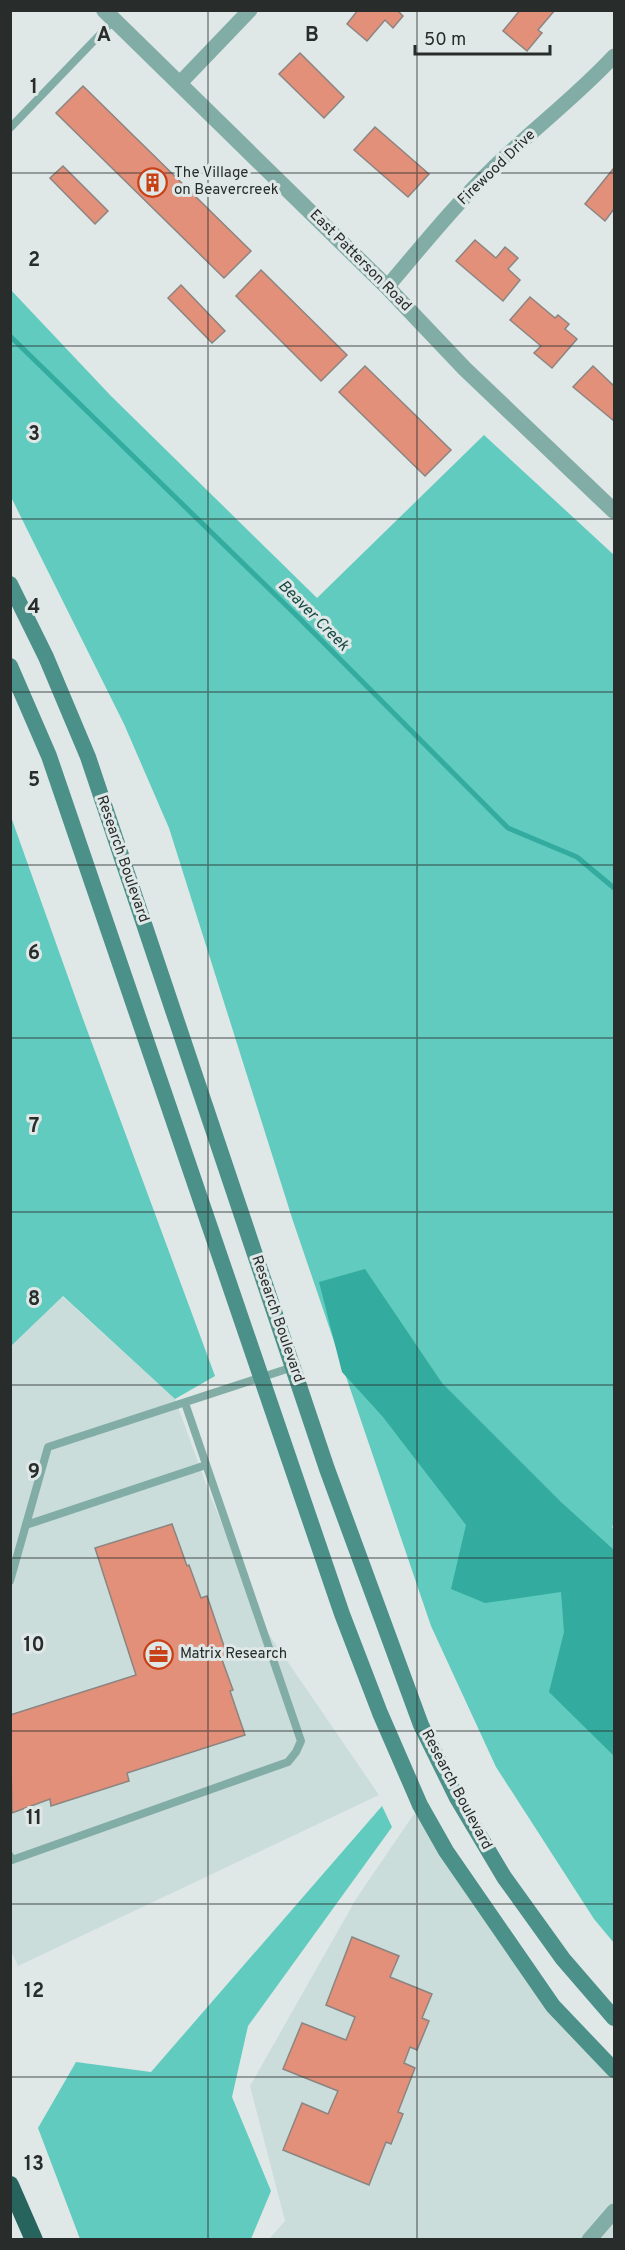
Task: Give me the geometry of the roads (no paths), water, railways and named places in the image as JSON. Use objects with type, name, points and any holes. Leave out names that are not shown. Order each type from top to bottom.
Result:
[{"type":"highway","points":[[10,2186],[34,2240]]},
{"type":"main road","name":"Research Boulevard","points":[[10,584],[46,657],[88,757],[327,1469],[422,1725],[457,1798],[504,1877],[563,1959],[615,2018]]},
{"type":"main road","points":[[10,666],[49,756],[342,1614],[380,1713],[420,1805],[446,1851],[553,2006],[615,2070]]},
{"type":"street","points":[[180,84],[250,10]]},
{"type":"street","name":"East Patterson Road","points":[[109,15],[387,286],[465,369],[615,511]]},
{"type":"street","name":"Firewood Drive","points":[[387,286],[493,168],[551,118],[615,56]]},
{"type":"street","points":[[589,2240],[615,2211]]},
{"type":"lane","points":[[10,128],[109,15]]},
{"type":"lane","points":[[10,1581],[48,1447],[293,1368]]},
{"type":"lane","points":[[10,1856],[12,1860],[288,1762],[301,1741],[185,1403]]},
{"type":"lane","points":[[26,1525],[206,1465]]},
{"type":"waterway","name":"Beaver Creek","points":[[10,336],[297,616],[508,828],[577,857],[614,888]]},
{"type":"place","name":"The Village on Beavercreek","points":[[153,182]]},
{"type":"place","name":"Matrix Research","points":[[159,1654]]}]
